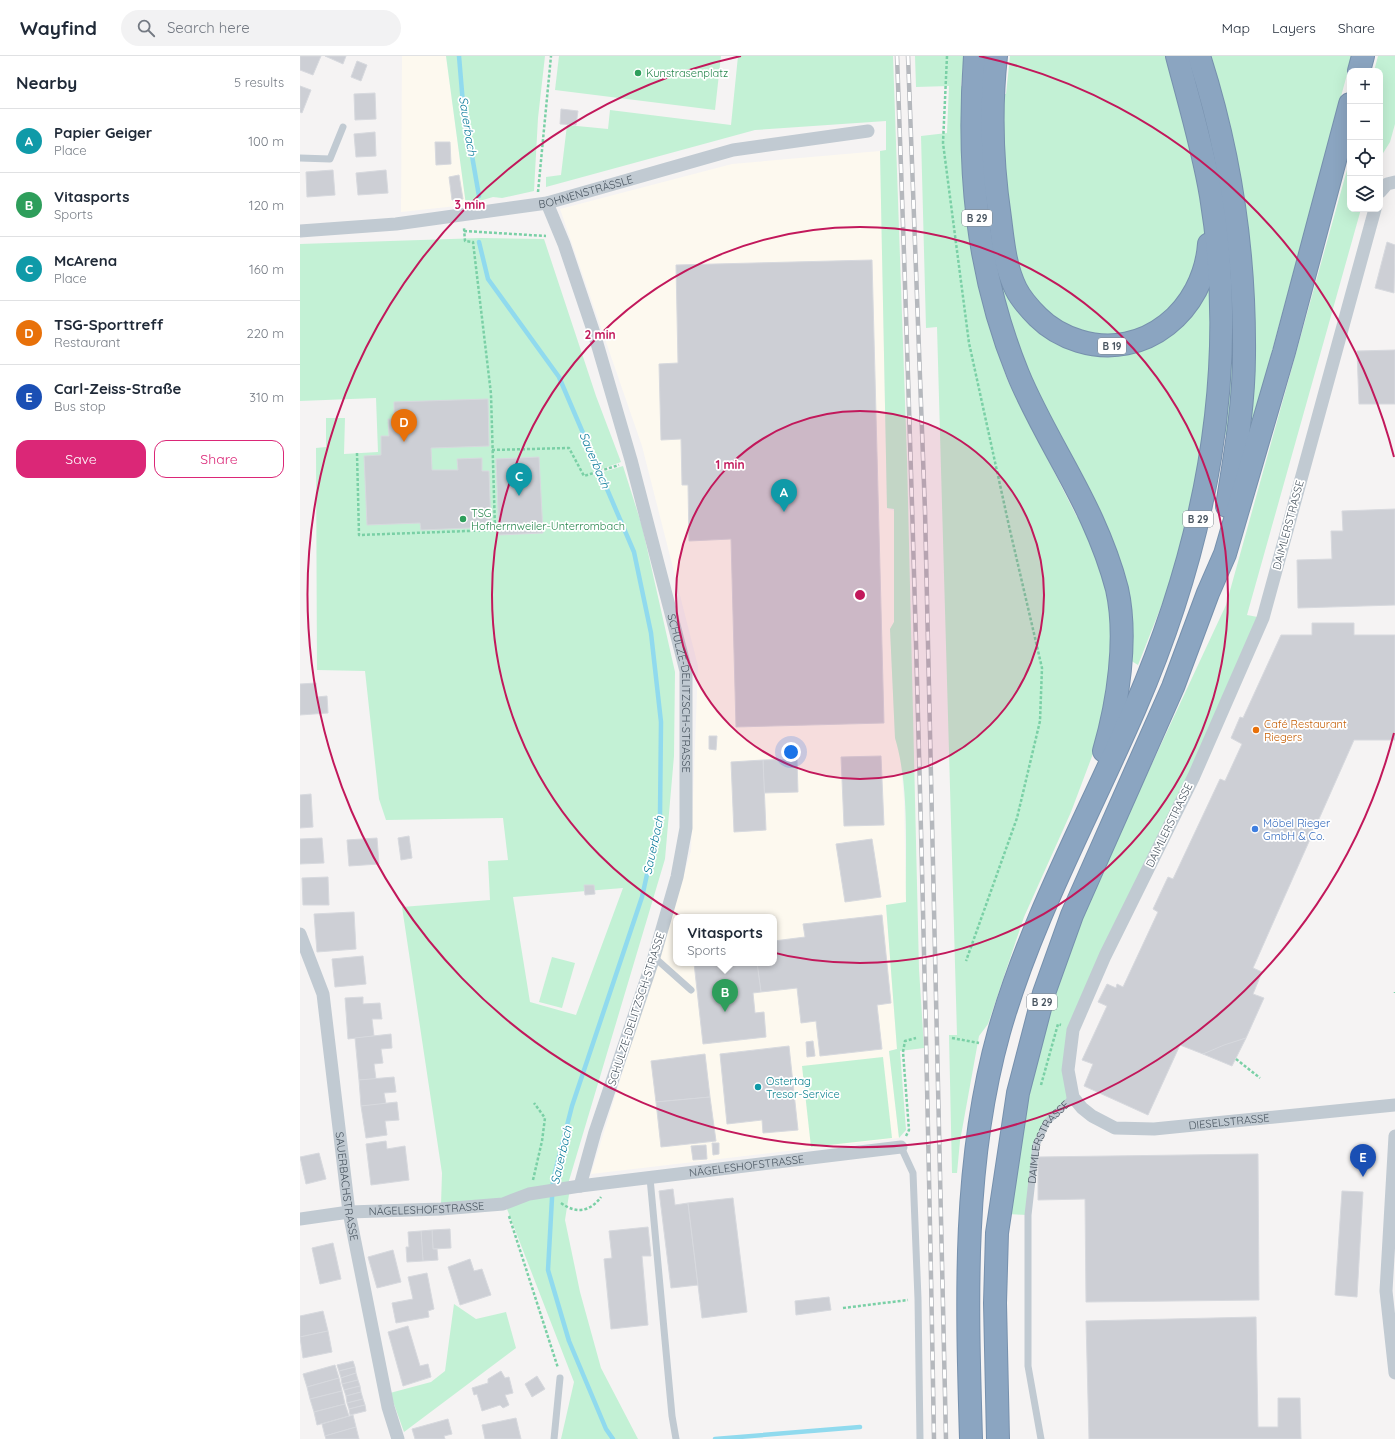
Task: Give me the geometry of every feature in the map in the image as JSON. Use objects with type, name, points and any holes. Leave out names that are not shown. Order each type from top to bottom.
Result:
[{"type":"highway","name":"B 29","points":[[974,56],[971,131],[977,225],[990,288],[1018,374],[1048,436],[1092,520],[1108,559],[1117,590],[1121,640],[1118,686],[1110,731],[1083,821]]},
{"type":"highway","name":"B 19","points":[[996,56],[992,94],[992,154],[1005,255],[1016,289],[1028,307],[1047,326],[1067,337],[1090,344],[1116,347],[1143,340],[1167,326],[1196,291],[1203,275],[1209,248],[1211,197],[1201,149],[1177,56]]},
{"type":"highway","name":"B 29","points":[[998,1439],[995,1303],[997,1233],[1018,1093],[1044,992],[1072,915],[1173,687],[1208,593],[1223,526],[1237,450],[1244,356],[1242,268],[1233,202],[1221,135],[1199,56]]},
{"type":"highway","points":[[1360,68],[1363,56]]},
{"type":"highway","points":[[1208,593],[1225,554],[1249,474],[1284,352],[1347,115]]},
{"type":"highway","name":"B 29","points":[[971,1439],[967,1313],[969,1212],[981,1115],[998,1035],[1016,977],[1083,821],[1136,706],[1160,645],[1193,542],[1206,485],[1215,430],[1222,325],[1219,266],[1211,197]]},
{"type":"street","name":"BOHNENSTRÄSSLE","points":[[300,231],[396,224],[543,204],[733,150],[868,131]]},
{"type":"street","name":"SCHULZE-DELITZSCH-STRASSE","points":[[543,204],[561,236],[594,333],[627,445],[686,671],[686,828],[677,878],[654,957],[575,1187]]},
{"type":"street","name":"DAIMLERSTRASSE","points":[[1073,1097],[1068,1070],[1073,1030],[1105,956],[1194,776],[1263,618],[1374,212]]},
{"type":"street","name":"SAUERBACHSTRASSE","points":[[300,934],[324,994],[349,1212],[388,1407],[398,1439]]},
{"type":"street","name":"DIESELSTRASSE","points":[[1073,1097],[1082,1108],[1092,1116],[1115,1128],[1154,1130],[1395,1105]]},
{"type":"street","points":[[1395,1136],[1386,1290],[1395,1373]]},
{"type":"street","name":"NÄGELESHOFSTRASSE","points":[[300,1219],[349,1212],[441,1209],[503,1204],[531,1194],[575,1187],[901,1147]]},
{"type":"lane","points":[[300,158],[330,159],[343,127]]},
{"type":"lane","points":[[654,957],[691,990]]},
{"type":"lane","name":"DAIMLERSTRASSE","points":[[1041,1439],[1028,1366],[1028,1215],[1036,1145],[1047,1122],[1073,1097]]},
{"type":"lane","points":[[901,1147],[913,1173],[918,1299],[920,1439]]},
{"type":"lane","points":[[650,1178],[672,1416],[676,1439]]},
{"type":"lane","points":[[554,1439],[560,1378]]},
{"type":"path","points":[[543,204],[538,194],[543,124],[551,56]]},
{"type":"path","points":[[947,56],[943,143],[969,343],[1008,526],[1042,668],[1040,721],[1018,818],[966,961]]},
{"type":"path","points":[[464,231],[561,236]]},
{"type":"path","points":[[357,453],[359,535],[495,530],[491,394],[473,242],[465,241]]},
{"type":"path","points":[[492,450],[569,448],[584,476],[614,467]]},
{"type":"path","points":[[901,1147],[909,1130],[903,1052],[905,1041],[916,1038]]},
{"type":"path","points":[[952,1038],[979,1043]]},
{"type":"path","points":[[1236,1059],[1260,1078]]},
{"type":"path","points":[[531,1194],[542,1141],[545,1118],[534,1103]]},
{"type":"path","points":[[558,1201],[576,1211],[584,1211],[600,1199],[606,1190],[608,1183]]},
{"type":"path","points":[[503,1204],[545,1326],[560,1378]]},
{"type":"path","points":[[843,1308],[918,1299]]},
{"type":"shaded area","points":[[402,56],[446,56],[466,205],[401,212]]},
{"type":"shaded area","points":[[880,151],[887,508],[894,511],[894,622],[890,629],[895,738],[900,753],[904,801],[906,903],[886,905],[897,1049],[889,1051],[899,1138],[591,1174],[691,851],[698,666],[642,446],[560,209],[732,164]]},
{"type":"green space","points":[[446,56],[545,56],[538,118],[534,191],[502,198],[493,197],[466,205]]},
{"type":"green space","name":"Kunstrasenplatz","points":[[559,56],[721,56],[715,110],[555,90]]},
{"type":"green space","points":[[738,56],[893,56],[907,459],[919,969],[924,1048],[900,1051],[906,1130],[899,1138],[889,1051],[897,1049],[886,905],[906,902],[906,819],[903,777],[895,738],[890,629],[894,622],[894,509],[887,508],[880,151],[886,150],[886,121],[755,130],[546,187],[546,177],[561,175],[567,125],[608,129],[610,110],[731,125]]},
{"type":"green space","points":[[915,56],[964,56],[961,86],[1006,94],[1010,56],[1352,56],[1349,68],[1347,68],[1347,74],[1249,436],[1208,434],[1186,543],[1138,665],[1110,648],[1107,701],[1094,751],[1071,812],[1024,917],[988,1024],[979,1036],[960,1141],[957,1173],[952,1173],[949,1035],[957,1035],[937,327],[926,328],[921,136],[947,133],[949,86],[916,87]],"holes":[[[1008,329],[1096,514],[1077,517],[1007,379],[991,332]]]},
{"type":"green space","points":[[1378,56],[1395,56],[1395,124],[1390,142],[1383,153],[1383,68],[1375,68]]},
{"type":"green space","points":[[1347,170],[1347,212],[1360,212],[1247,615],[1263,618],[1073,1030],[1073,1097],[1040,1135],[1028,1215],[1005,1214],[1043,1025],[1074,931],[1226,605]]},
{"type":"green space","name":"TSG Hofherrnweiler-Unterrombach","points":[[481,238],[544,239],[596,396],[621,462],[591,473],[593,475],[623,466],[642,526],[675,672],[674,756],[665,859],[568,1184],[503,1200],[441,1205],[442,1173],[402,907],[490,900],[488,861],[508,860],[503,818],[386,820],[379,799],[365,671],[317,670],[316,448],[326,447],[326,418],[345,418],[344,454],[378,452],[376,398],[300,401],[300,244]],"holes":[[[623,888],[576,1015],[530,1002],[513,897]]]},
{"type":"green space","points":[[552,957],[575,963],[562,1008],[539,1002]]},
{"type":"green space","points":[[883,1057],[892,1138],[811,1147],[802,1066]]},
{"type":"green space","points":[[570,1188],[565,1220],[580,1292],[601,1368],[638,1439],[561,1439],[574,1382],[507,1209],[532,1193]]},
{"type":"green space","points":[[454,1304],[476,1319],[506,1312],[516,1348],[404,1432],[390,1393],[431,1382],[445,1371]]},
{"type":"building","points":[[300,56],[321,56],[313,75],[300,70]]},
{"type":"building","points":[[325,56],[346,56],[343,64]]},
{"type":"building","points":[[357,61],[367,65],[361,81],[351,77]]},
{"type":"building","points":[[300,86],[311,90],[302,113],[300,112]]},
{"type":"building","points":[[375,93],[376,119],[355,120],[354,94]]},
{"type":"building","points":[[561,109],[578,111],[576,125],[560,124]]},
{"type":"building","points":[[375,132],[376,156],[356,157],[354,134]]},
{"type":"building","points":[[435,142],[450,142],[451,164],[436,165]]},
{"type":"building","points":[[333,170],[335,195],[307,197],[306,172]]},
{"type":"building","points":[[386,170],[388,193],[358,195],[356,173]]},
{"type":"building","points":[[459,175],[463,199],[452,200],[449,177]]},
{"type":"building","points":[[1387,242],[1395,245],[1394,293],[1375,288]]},
{"type":"building","points":[[872,260],[884,723],[736,727],[731,539],[689,541],[688,485],[682,485],[681,439],[661,440],[659,364],[678,363],[676,265]]},
{"type":"building","points":[[1395,350],[1395,404],[1359,404],[1357,351]]},
{"type":"building","points":[[488,399],[489,446],[431,448],[432,470],[458,470],[457,459],[482,458],[482,471],[489,471],[491,527],[421,530],[420,523],[367,525],[364,456],[381,455],[381,436],[389,436],[388,419],[394,419],[394,402]]},
{"type":"building","points":[[539,457],[543,533],[499,535],[496,459]]},
{"type":"building","points":[[1395,509],[1395,605],[1298,608],[1297,560],[1332,559],[1331,531],[1343,531],[1342,511]]},
{"type":"building","name":"Möbel Rieger GmbH & Co.","points":[[1312,623],[1354,623],[1354,635],[1395,635],[1395,740],[1354,740],[1253,968],[1262,972],[1253,994],[1264,998],[1246,1038],[1203,1054],[1180,1045],[1148,1115],[1084,1086],[1093,1064],[1082,1060],[1107,1006],[1098,1002],[1107,984],[1116,988],[1117,984],[1123,987],[1158,912],[1153,909],[1168,877],[1173,879],[1220,779],[1225,781],[1242,744],[1231,738],[1240,717],[1243,718],[1281,635],[1312,635]]},
{"type":"building","points":[[316,683],[317,697],[327,696],[328,713],[300,715],[300,684]]},
{"type":"building","points":[[709,736],[717,736],[716,750],[709,749]]},
{"type":"building","points":[[881,756],[884,825],[844,826],[841,757]]},
{"type":"building","points":[[797,759],[798,792],[764,793],[763,760]]},
{"type":"building","points":[[763,760],[766,830],[734,832],[731,762]]},
{"type":"building","points":[[311,794],[313,827],[300,828],[300,795]]},
{"type":"building","points":[[409,836],[412,858],[401,860],[398,838]]},
{"type":"building","points":[[322,838],[324,863],[300,864],[300,839]]},
{"type":"building","points":[[377,838],[379,864],[349,866],[347,840]]},
{"type":"building","points":[[872,839],[881,897],[845,902],[836,844]]},
{"type":"building","points":[[328,877],[329,905],[303,905],[302,878]]},
{"type":"building","points":[[584,885],[594,885],[595,894],[585,895]]},
{"type":"building","points":[[354,912],[356,949],[317,952],[314,914]]},
{"type":"building","points":[[882,915],[891,1003],[877,1005],[882,1049],[820,1056],[816,1021],[801,1023],[797,988],[761,992],[757,966],[777,966],[777,941],[805,937],[803,924]]},
{"type":"building","points":[[363,956],[366,984],[335,987],[332,959]]},
{"type":"building","points":[[694,966],[757,966],[761,992],[753,993],[755,1013],[764,1012],[766,1037],[703,1044]]},
{"type":"building","points":[[363,997],[363,1004],[380,1003],[382,1019],[372,1019],[374,1036],[348,1039],[345,998]]},
{"type":"building","points":[[391,1034],[392,1048],[381,1049],[383,1063],[374,1064],[376,1079],[359,1080],[355,1038]]},
{"type":"building","points":[[1246,1038],[1232,1066],[1203,1054],[1224,1045]]},
{"type":"building","points":[[813,1041],[815,1056],[807,1057],[806,1042]]},
{"type":"building","name":"Ostertag Tresor-Service","points":[[789,1046],[798,1130],[763,1133],[762,1120],[727,1124],[720,1054]]},
{"type":"building","points":[[705,1054],[710,1097],[656,1102],[651,1061]]},
{"type":"building","points":[[394,1077],[396,1092],[384,1093],[386,1104],[361,1106],[359,1080]]},
{"type":"building","points":[[710,1097],[716,1141],[661,1147],[656,1102]]},
{"type":"building","points":[[397,1102],[399,1120],[385,1121],[387,1135],[366,1138],[361,1106]]},
{"type":"building","points":[[386,1141],[387,1149],[405,1146],[409,1180],[371,1185],[366,1144]]},
{"type":"building","points":[[712,1143],[719,1143],[719,1154],[713,1155]]},
{"type":"building","points":[[706,1145],[707,1159],[693,1160],[691,1146]]},
{"type":"building","points":[[319,1153],[326,1179],[306,1184],[300,1157]]},
{"type":"building","points":[[1258,1154],[1259,1300],[1086,1302],[1085,1199],[1038,1200],[1038,1157]]},
{"type":"building","points":[[673,1189],[675,1205],[688,1203],[698,1285],[671,1288],[659,1191]]},
{"type":"building","points":[[1342,1191],[1363,1192],[1357,1297],[1335,1295]]},
{"type":"building","points":[[733,1198],[747,1312],[702,1318],[688,1203]]},
{"type":"building","points":[[648,1227],[651,1256],[642,1256],[648,1325],[611,1329],[604,1259],[612,1258],[609,1231]]},
{"type":"building","points":[[450,1229],[451,1248],[433,1249],[432,1230]]},
{"type":"building","points":[[432,1230],[433,1249],[437,1249],[438,1260],[423,1261],[421,1231]]},
{"type":"building","points":[[421,1231],[423,1261],[407,1262],[406,1247],[409,1247],[408,1232]]},
{"type":"building","points":[[333,1243],[341,1279],[320,1284],[312,1248]]},
{"type":"building","points":[[393,1250],[401,1282],[377,1288],[368,1257]]},
{"type":"building","points":[[470,1259],[474,1271],[482,1269],[491,1295],[460,1305],[448,1267]]},
{"type":"building","points":[[427,1273],[434,1309],[428,1311],[429,1317],[396,1323],[392,1303],[413,1299],[408,1277]]},
{"type":"building","points":[[829,1297],[831,1310],[796,1315],[795,1301]]},
{"type":"building","points":[[323,1311],[328,1331],[300,1337],[300,1316]]},
{"type":"building","points":[[1256,1317],[1258,1427],[1278,1427],[1278,1398],[1300,1398],[1301,1439],[1089,1439],[1086,1321]]},
{"type":"building","points":[[408,1326],[420,1366],[428,1364],[431,1377],[403,1386],[388,1332]]},
{"type":"building","points":[[328,1331],[332,1352],[303,1358],[300,1337]]},
{"type":"building","points":[[353,1361],[355,1367],[339,1371],[337,1365]]},
{"type":"building","points":[[335,1365],[339,1378],[307,1387],[303,1374]]},
{"type":"building","points":[[355,1367],[356,1373],[341,1378],[339,1371]]},
{"type":"building","points":[[501,1371],[505,1378],[509,1377],[513,1393],[505,1395],[509,1405],[503,1408],[500,1405],[482,1411],[477,1394],[474,1395],[472,1388],[488,1383],[488,1379]]},
{"type":"building","points":[[356,1373],[358,1380],[342,1384],[341,1378]]},
{"type":"building","points":[[537,1376],[545,1389],[532,1397],[525,1384]]},
{"type":"building","points":[[339,1378],[342,1391],[310,1399],[307,1387]]},
{"type":"building","points":[[358,1380],[360,1386],[344,1390],[342,1384]]},
{"type":"building","points":[[360,1386],[361,1392],[346,1396],[344,1390]]},
{"type":"building","points":[[342,1391],[345,1404],[314,1412],[310,1399]]},
{"type":"building","points":[[361,1392],[363,1399],[347,1403],[346,1396]]},
{"type":"building","points":[[363,1399],[365,1405],[349,1409],[347,1403]]},
{"type":"building","points":[[345,1404],[349,1416],[317,1425],[314,1412]]},
{"type":"building","points":[[365,1405],[366,1411],[350,1415],[349,1409]]},
{"type":"building","points":[[353,1415],[356,1427],[325,1436],[322,1424]]},
{"type":"building","points":[[516,1418],[521,1439],[485,1439],[482,1425]]},
{"type":"building","points":[[448,1419],[452,1434],[444,1436],[445,1439],[415,1439],[412,1429]]},
{"type":"building","points":[[356,1427],[359,1439],[326,1439],[325,1436]]},
{"type":"waterway","name":"Sauerbach","points":[[459,56],[463,104],[479,196]]},
{"type":"waterway","name":"Sauerbach","points":[[479,242],[488,279],[559,377],[634,552],[651,633],[661,722],[660,816],[642,897],[572,1106],[553,1180],[548,1270],[569,1341],[606,1429],[613,1439]]},
{"type":"waterway","points":[[715,1439],[860,1427]]},
{"type":"railway","points":[[897,56],[919,748],[934,1439]]},
{"type":"railway","points":[[908,56],[925,511],[946,1439]]},
{"type":"place","name":"Kunstrasenplatz","points":[[638,73]]},
{"type":"place","name":"TSG-Sporttreff","points":[[404,442]]},
{"type":"place","name":"McArena","points":[[519,496]]},
{"type":"place","name":"Papier Geiger","points":[[784,512]]},
{"type":"place","name":"TSG Hofherrnweiler-Unterrombach","points":[[463,519]]},
{"type":"place","name":"Café Restaurant Riegers","points":[[1256,730]]},
{"type":"place","name":"Möbel Rieger GmbH & Co.","points":[[1255,829]]},
{"type":"place","name":"Vitasports","points":[[725,1012]]},
{"type":"place","name":"Ostertag Tresor-Service","points":[[758,1087]]},
{"type":"place","name":"Carl-Zeiss-Straße","points":[[1363,1177]]}]
